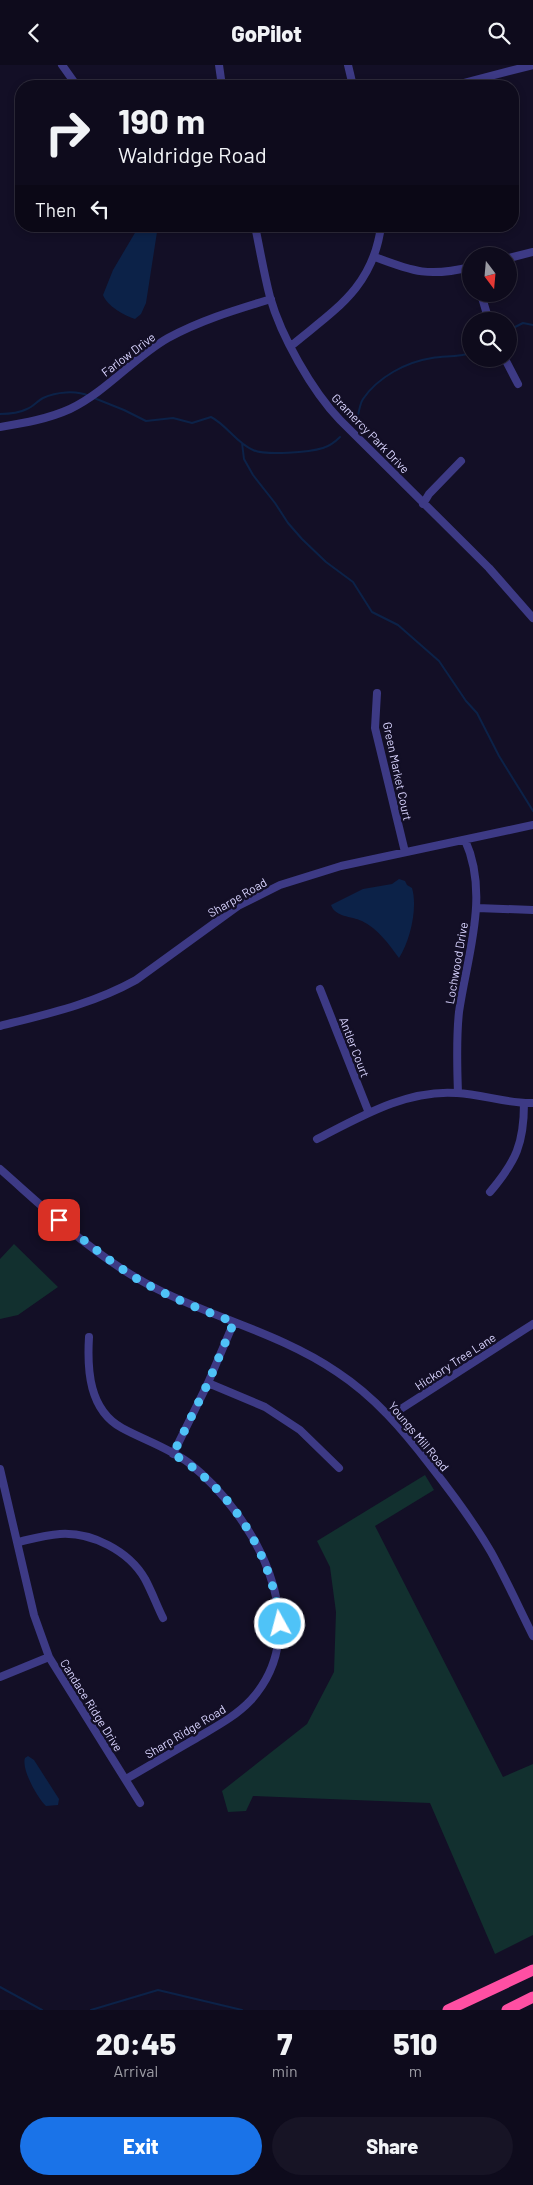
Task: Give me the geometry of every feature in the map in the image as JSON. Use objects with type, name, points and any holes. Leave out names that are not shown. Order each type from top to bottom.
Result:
[{"type":"highway","points":[[448,2010],[533,1970]]},
{"type":"highway","points":[[507,2010],[533,1997]]},
{"type":"street","points":[[62,65],[73,80]]},
{"type":"street","points":[[219,65],[221,80]]},
{"type":"street","points":[[348,65],[352,80]]},
{"type":"street","points":[[475,80],[533,65]]},
{"type":"street","name":"Gramercy Park Drive","points":[[255,232],[271,299],[291,346],[303,370],[336,417],[489,568],[533,618]]},
{"type":"street","points":[[291,346],[331,314],[351,295],[375,257],[380,232]]},
{"type":"street","points":[[518,256],[533,252]]},
{"type":"street","points":[[375,257],[415,271],[429,273],[462,268]]},
{"type":"street","name":"Farlow Drive","points":[[0,427],[35,421],[71,409],[87,399],[146,352],[168,338],[202,321],[271,299]]},
{"type":"street","points":[[509,367],[518,384]]},
{"type":"street","points":[[423,504],[429,494],[461,461]]},
{"type":"street","name":"Green Market Court","points":[[377,693],[375,728],[405,852]]},
{"type":"street","name":"Sharpe Road","points":[[0,1026],[74,1007],[118,990],[136,980],[238,906],[280,885],[341,866],[533,825]]},
{"type":"street","name":"Lochwood Drive","points":[[458,1093],[457,1029],[477,908],[472,854],[465,840]]},
{"type":"street","points":[[477,908],[533,910]]},
{"type":"street","name":"Antler Court","points":[[320,989],[370,1113]]},
{"type":"street","points":[[317,1139],[370,1113],[405,1099],[431,1094],[458,1093],[533,1103]]},
{"type":"street","points":[[490,1192],[509,1170],[520,1146],[523,1133],[524,1103]]},
{"type":"street","name":"Youngs Mill Road","points":[[1,1173],[85,1242],[119,1267],[159,1290],[284,1342],[317,1359],[355,1385],[390,1416],[450,1491],[481,1536],[500,1569],[533,1636]]},
{"type":"street","points":[[173,1454],[208,1383],[234,1322]]},
{"type":"street","name":"Hickory Tree Lane","points":[[390,1416],[533,1324]]},
{"type":"street","name":"Sharp Ridge Road","points":[[89,1337],[88,1367],[91,1385],[97,1401],[108,1417],[120,1427],[188,1463],[221,1493],[247,1528],[266,1564],[274,1588],[280,1624],[275,1657],[262,1685],[238,1713],[126,1779]]},
{"type":"street","points":[[208,1383],[265,1407],[300,1430],[339,1468]]},
{"type":"street","name":"Candace Ridge Drive","points":[[0,1469],[34,1615],[49,1657],[68,1691],[140,1803]]},
{"type":"street","points":[[18,1542],[61,1534],[83,1536],[105,1543],[128,1558],[137,1568],[145,1579],[163,1618]]},
{"type":"street","points":[[0,1677],[49,1657]]},
{"type":"green space","points":[[14,1244],[58,1287],[18,1315],[0,1319],[0,1259]]},
{"type":"green space","points":[[425,1475],[434,1490],[375,1526],[503,1777],[533,1764],[533,1935],[495,1954],[430,1803],[253,1796],[246,1811],[228,1812],[222,1791],[307,1724],[334,1672],[336,1612],[330,1567],[317,1541]]},
{"type":"water","points":[[135,232],[157,232],[146,303],[141,314],[135,319],[112,307],[103,295],[113,270]]},
{"type":"water","points":[[399,879],[405,881],[412,888],[414,905],[410,934],[399,958],[373,928],[362,921],[336,912],[331,905],[363,889],[392,884]]},
{"type":"water","points":[[28,1756],[34,1760],[59,1799],[58,1805],[46,1806],[35,1791],[25,1769],[25,1758]]},
{"type":"waterway","points":[[517,326],[523,323],[533,325]]},
{"type":"waterway","points":[[356,422],[363,399],[385,377],[403,367],[422,360],[462,355]]},
{"type":"waterway","points":[[0,414],[24,410],[43,398],[54,394],[72,392],[89,396]]},
{"type":"waterway","points":[[94,398],[146,421],[173,418],[192,423],[211,417],[217,420],[247,447],[259,452],[288,453],[317,449],[330,445],[340,437]]},
{"type":"waterway","points":[[242,443],[244,459],[253,475],[302,539],[326,562],[353,582],[372,612],[398,625],[439,661],[466,701],[477,713],[499,756],[533,811]]},
{"type":"waterway","points":[[0,1987],[42,2010]]},
{"type":"waterway","points":[[91,2010],[158,1990],[242,2010]]},
{"type":"route","points":[[59,1220],[97,1251],[141,1281],[195,1307],[234,1322],[208,1383],[173,1454],[188,1463],[221,1493],[247,1528],[266,1564],[274,1588],[280,1624]]}]
